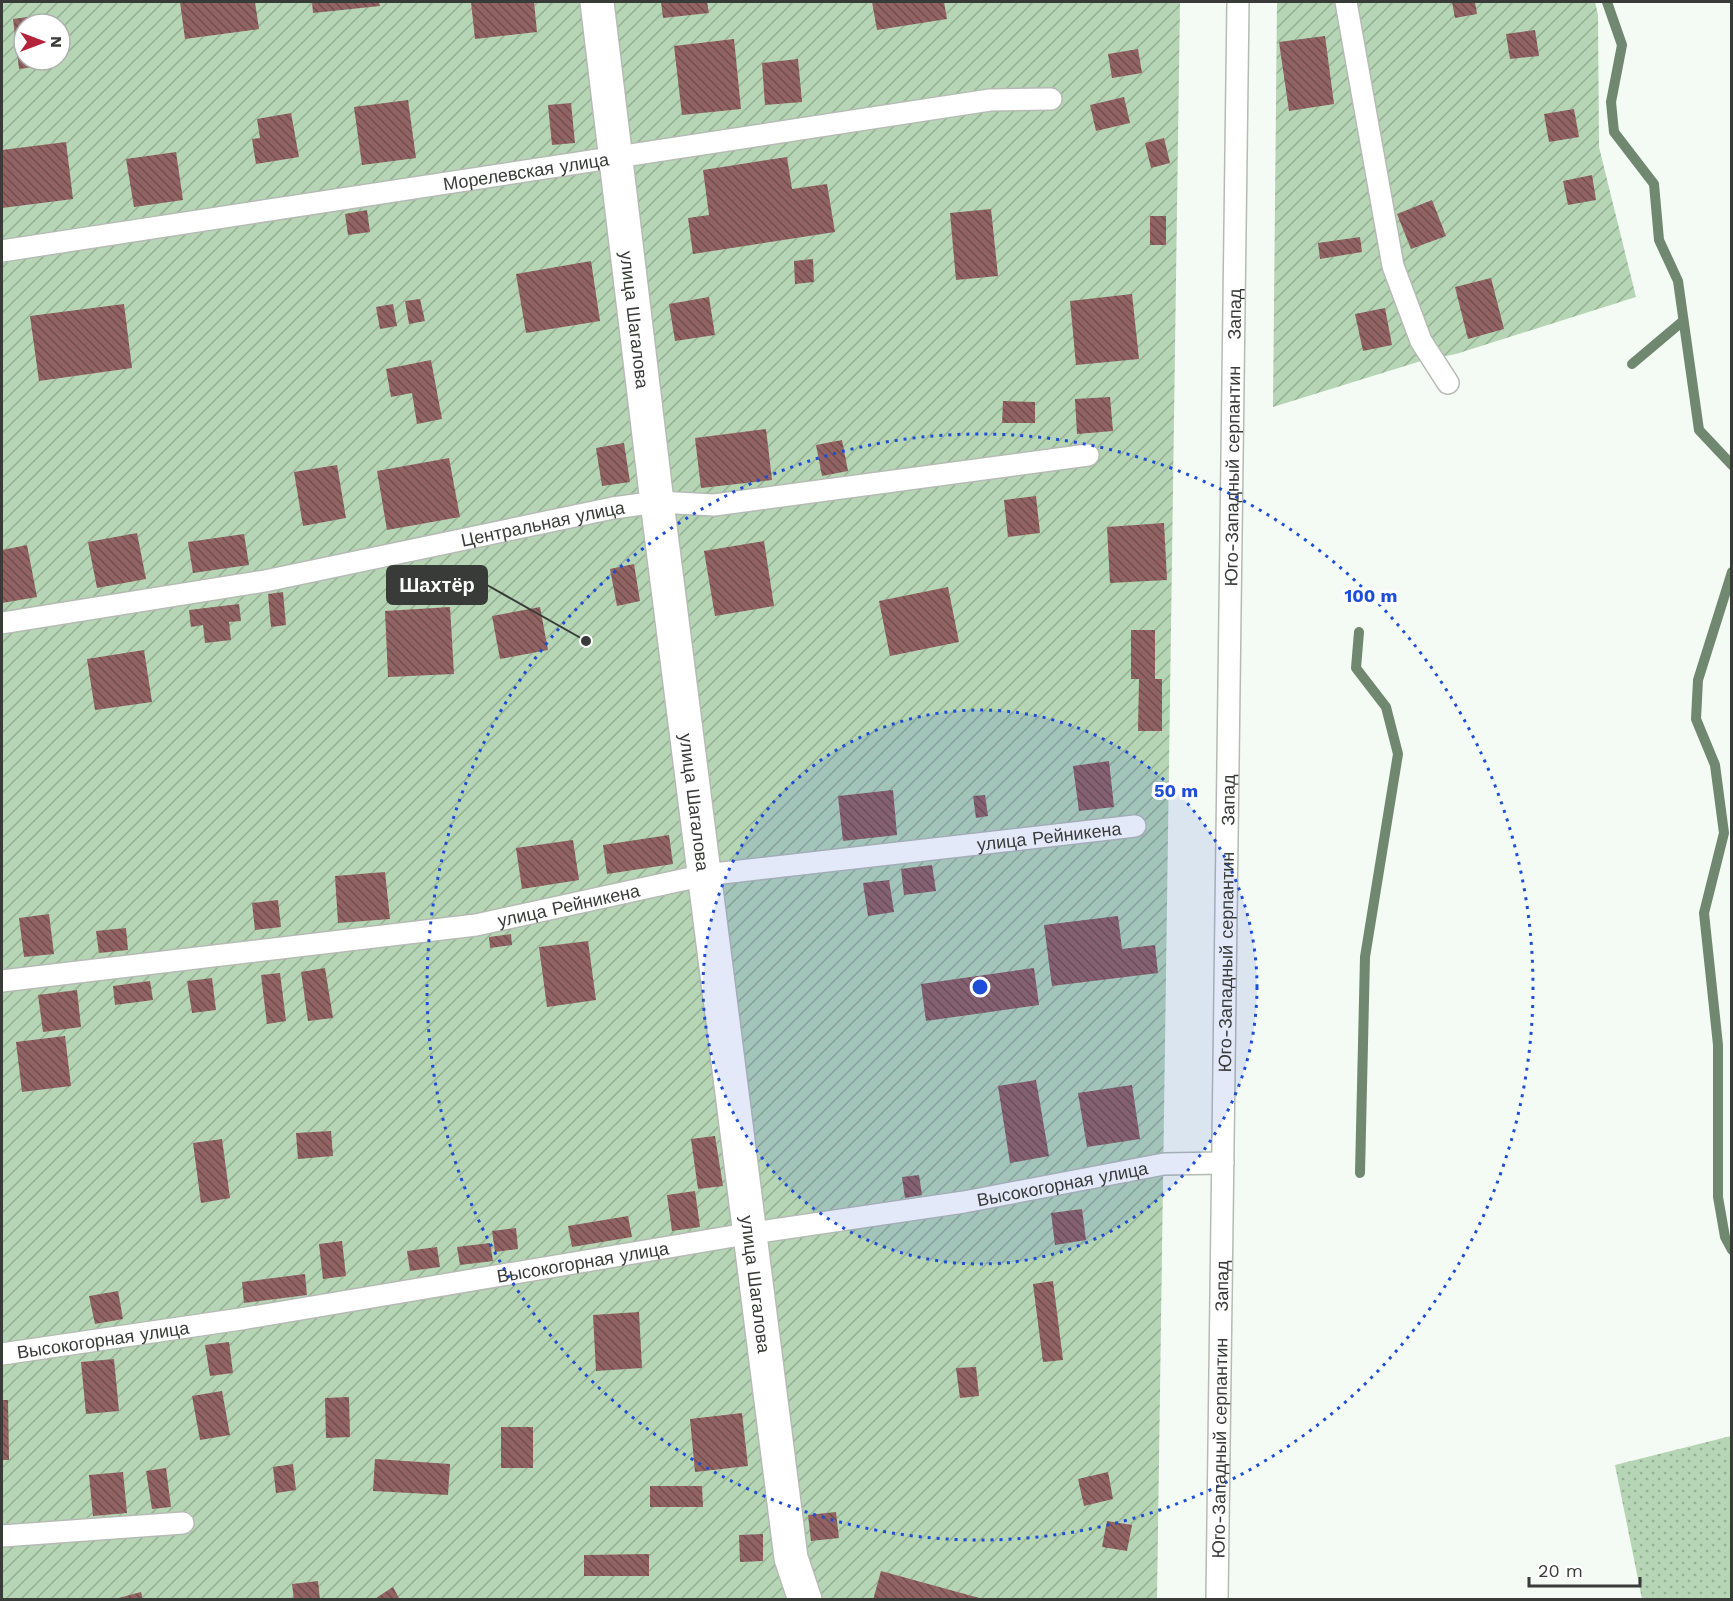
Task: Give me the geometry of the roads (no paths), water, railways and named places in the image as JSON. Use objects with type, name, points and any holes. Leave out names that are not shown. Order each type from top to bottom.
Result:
[{"type":"street","name":"улица Шагалова","points":[[597,2],[657,502],[752,1233],[791,1558],[804,1599]]},
{"type":"lane","name":"Запад","points":[[1232,461],[1238,2]]},
{"type":"lane","points":[[1346,2],[1393,266],[1421,341],[1448,383]]},
{"type":"lane","name":"Морелевская улица","points":[[2,251],[990,100],[1051,99]]},
{"type":"lane","name":"Центральная улица","points":[[2,623],[265,581],[613,508],[657,502],[714,505],[1088,455]]},
{"type":"lane","name":"Юго-Западный серпантин","points":[[1217,1599],[1232,461]]},
{"type":"lane","name":"улица Рейникена","points":[[2,981],[476,926],[705,874],[1135,826]]},
{"type":"lane","name":"Высокогорная улица","points":[[2,1354],[241,1319],[752,1233],[964,1202],[1164,1164],[1223,1162]]},
{"type":"lane","points":[[2,1536],[183,1522]]},
{"type":"waterway","points":[[1607,2],[1622,45],[1611,102],[1614,132],[1654,184],[1659,240],[1678,281],[1699,430],[1732,465]]},
{"type":"waterway","points":[[1632,364],[1683,321]]},
{"type":"waterway","points":[[1732,572],[1698,680],[1696,719],[1715,765],[1724,833],[1704,913],[1718,1045],[1718,1197],[1725,1237],[1732,1250]]},
{"type":"waterway","points":[[1359,632],[1356,668],[1386,707],[1398,754],[1365,957],[1360,1173]]},
{"type":"place","name":"Шахтёр","points":[[586,641]]}]
